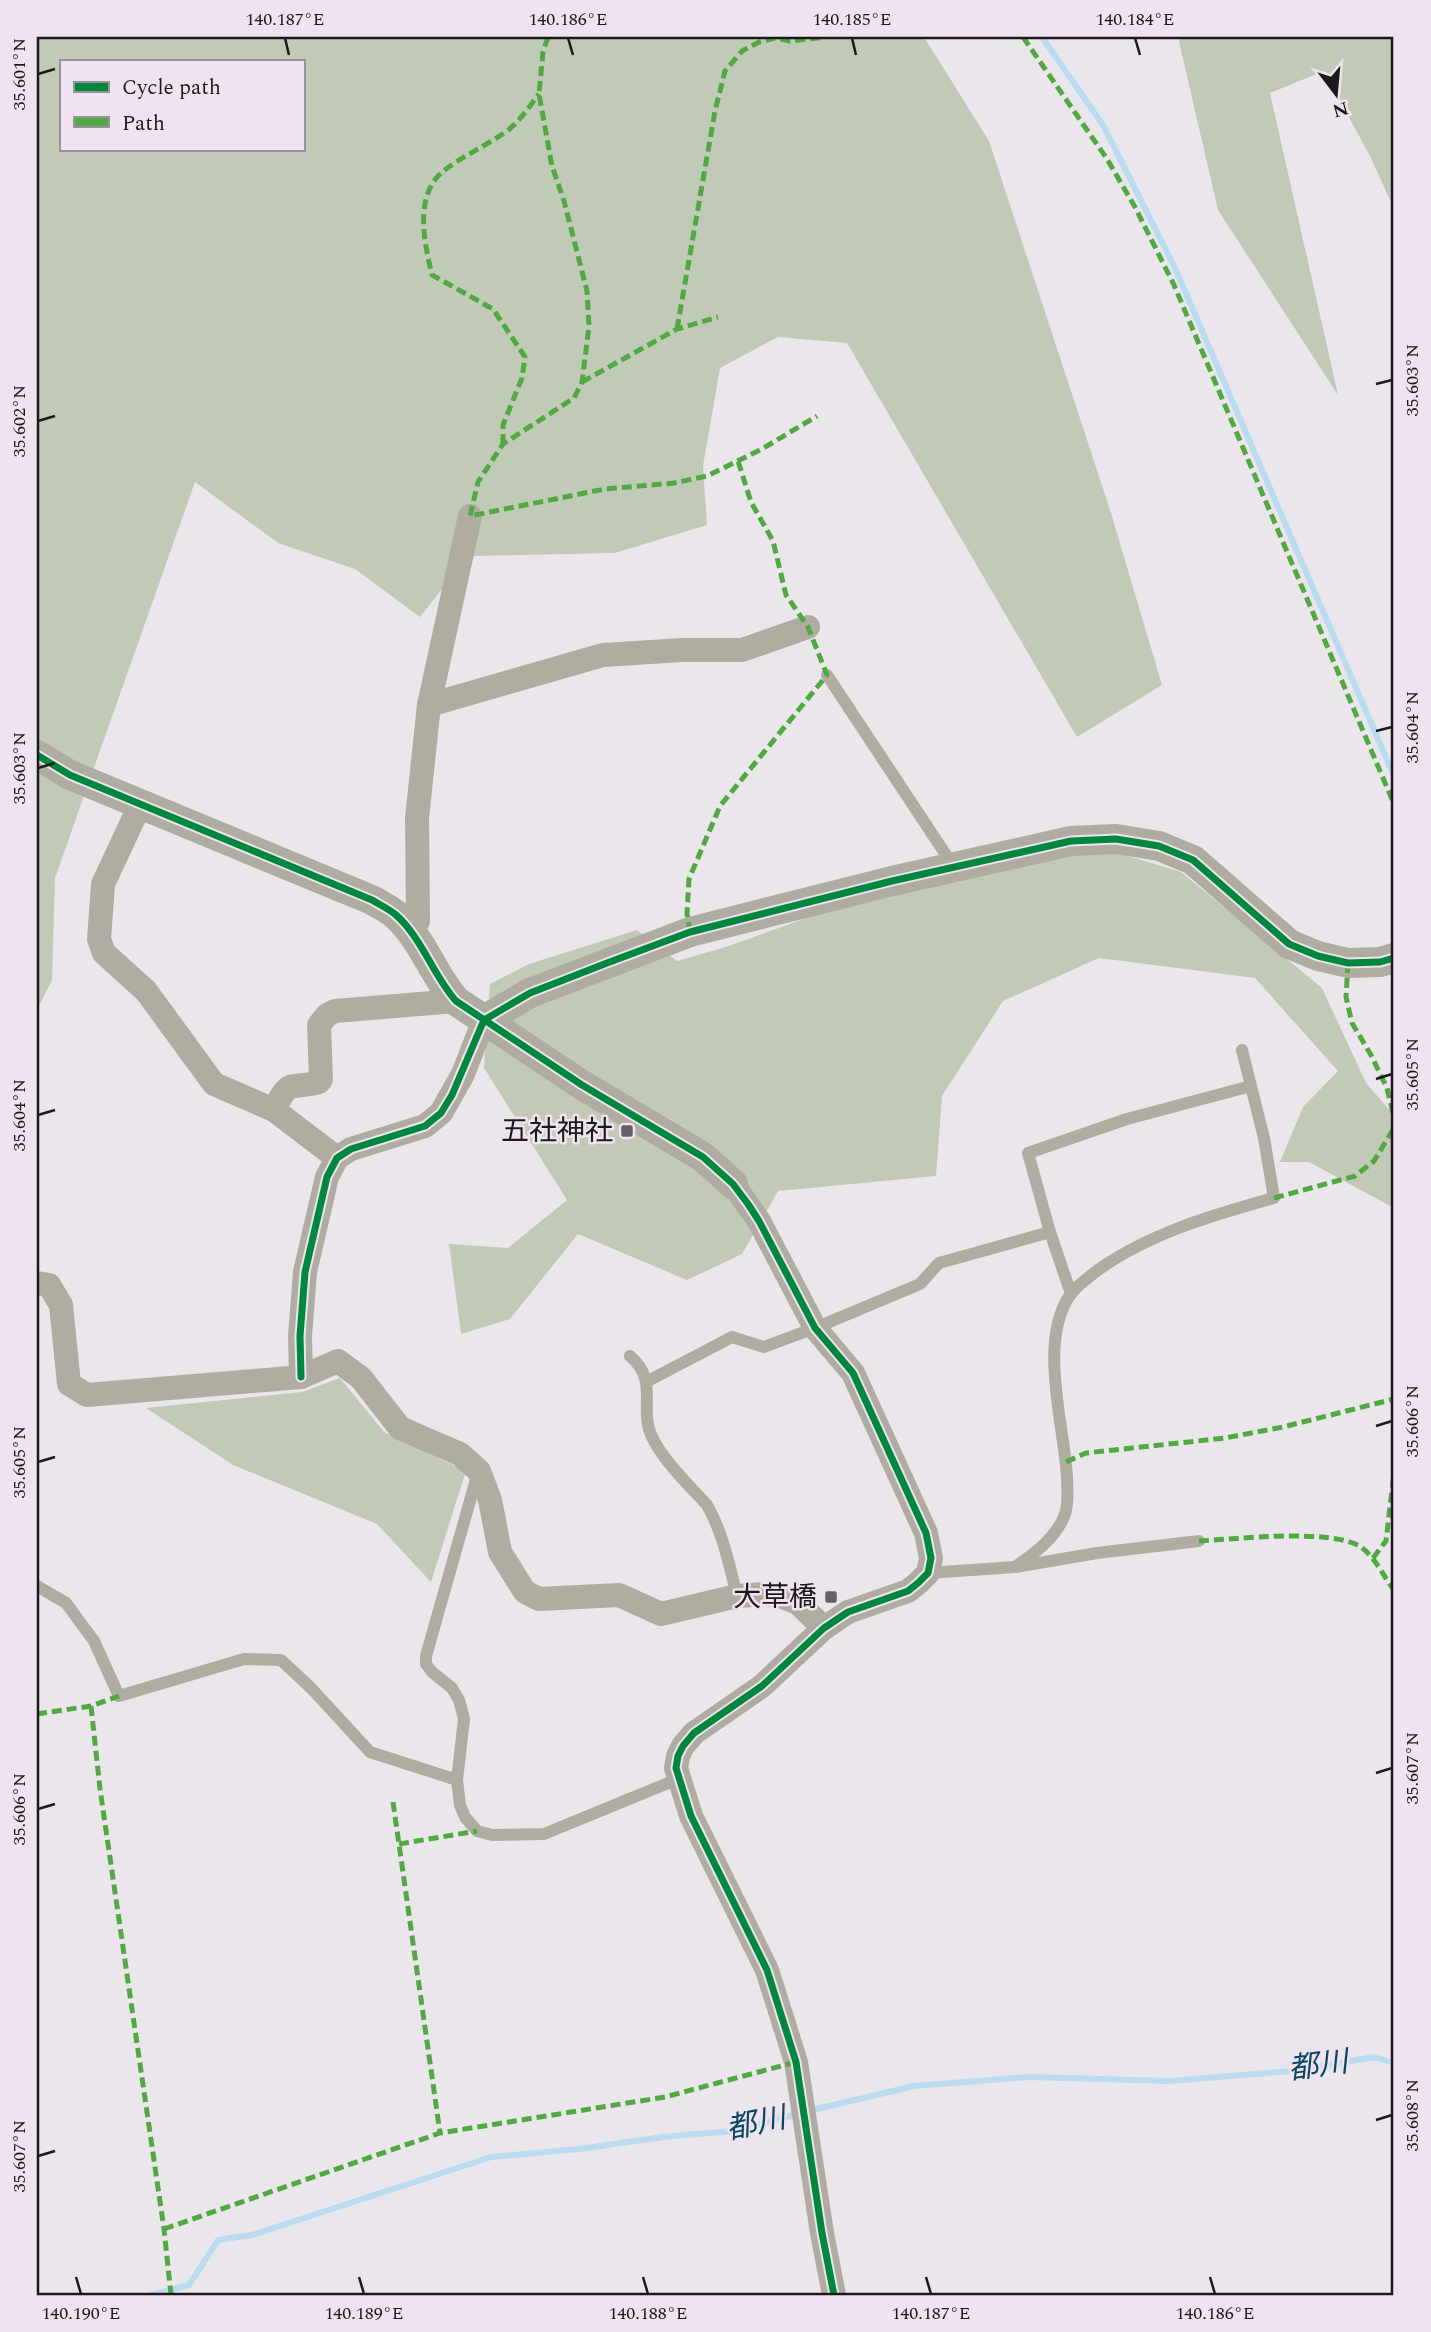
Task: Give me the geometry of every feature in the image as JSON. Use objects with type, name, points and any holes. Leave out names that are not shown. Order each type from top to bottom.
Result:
[{"type":"street","points":[[412,934],[418,921],[417,818],[429,705],[470,516]]},
{"type":"street","points":[[429,705],[603,656],[682,650],[742,650],[807,627]]},
{"type":"street","points":[[37,755],[70,775],[372,900],[395,914],[412,934],[446,990],[456,1001],[582,1085],[703,1157],[733,1184],[760,1221],[815,1328],[853,1373],[926,1533],[931,1558],[928,1573],[908,1591],[848,1612],[824,1628],[762,1686],[694,1732],[678,1756],[676,1768],[691,1816],[767,1970],[796,2062],[834,2295]]},
{"type":"street","points":[[140,805],[103,884],[99,939],[104,953],[146,991],[214,1084],[274,1110],[337,1158]]},
{"type":"street","points":[[301,1377],[300,1336],[305,1272],[327,1177],[337,1158],[351,1149],[425,1126],[441,1113],[463,1074],[484,1020],[530,993],[690,932],[1071,841],[1116,839],[1160,845],[1194,860],[1289,944],[1318,956],[1348,963],[1380,962],[1394,958]]},
{"type":"street","points":[[274,1110],[283,1092],[290,1086],[319,1082],[321,1079],[319,1025],[327,1015],[335,1011],[456,1001]]},
{"type":"street","points":[[37,1283],[49,1285],[61,1305],[69,1384],[87,1395],[301,1377],[338,1361],[361,1378],[400,1428],[460,1454],[479,1471],[490,1500],[500,1552],[526,1592],[539,1599],[619,1595],[661,1614],[737,1595],[765,1594],[798,1603],[824,1628]]},
{"type":"lane","points":[[827,675],[954,867]]},
{"type":"lane","points":[[1015,1567],[1035,1554],[1055,1531],[1065,1513],[1068,1494],[1057,1401],[1055,1337],[1061,1313],[1071,1294],[1086,1279],[1131,1249],[1215,1215],[1274,1198],[1264,1138],[1242,1051]]},
{"type":"lane","points":[[1071,1294],[1028,1153],[1126,1119],[1251,1086]]},
{"type":"lane","points":[[646,1382],[732,1337],[764,1347],[920,1284],[939,1264],[1050,1232]]},
{"type":"lane","points":[[630,1356],[641,1365],[646,1382],[650,1433],[657,1446],[713,1515],[720,1530],[737,1595]]},
{"type":"lane","points":[[479,1471],[426,1656],[426,1664],[432,1672],[452,1688],[464,1719],[457,1780],[460,1805],[465,1817],[477,1831],[492,1835],[544,1834],[678,1779]]},
{"type":"lane","points":[[928,1573],[1015,1567],[1097,1553],[1199,1541]]},
{"type":"lane","points":[[37,1586],[66,1603],[94,1641],[119,1696],[244,1659],[281,1660],[370,1752],[457,1780]]},
{"type":"green space","points":[[37,37],[924,37],[989,141],[1111,513],[1162,685],[1077,737],[847,343],[778,337],[720,368],[703,466],[707,525],[615,553],[468,556],[420,617],[355,569],[278,543],[195,482],[55,878],[52,980],[37,1010]]},
{"type":"green space","points":[[1178,37],[1394,37],[1394,209],[1371,158],[1324,71],[1270,93],[1338,395],[1218,210]]},
{"type":"green space","points":[[1105,849],[1181,872],[1322,988],[1366,1083],[1394,1115],[1394,1208],[1309,1162],[1280,1162],[1303,1107],[1338,1071],[1255,978],[1099,958],[1003,1001],[942,1096],[936,1176],[778,1191],[742,1254],[687,1280],[578,1234],[510,1319],[461,1334],[449,1244],[508,1248],[567,1200],[484,1068],[490,984],[529,964],[637,930],[677,961],[729,946],[864,897]]},
{"type":"green space","points":[[340,1378],[384,1432],[466,1471],[431,1582],[377,1524],[233,1465],[146,1408],[302,1392]]},
{"type":"waterway","points":[[1042,37],[1103,125],[1175,268],[1394,776]]},
{"type":"waterway","name":"都川","points":[[808,2111],[914,2086],[1028,2077],[1170,2081],[1291,2071],[1374,2057],[1394,2063]]},
{"type":"waterway","name":"都川","points":[[151,2295],[189,2285],[218,2240],[252,2235],[491,2157],[733,2131],[797,2114]]},
{"type":"marked path","points":[[548,37],[543,52],[539,94],[552,166],[564,201],[587,291],[589,326],[582,382],[574,398],[503,444],[478,482],[470,516],[605,489],[674,483],[707,476],[762,449],[817,416]]},
{"type":"marked path","points":[[677,329],[715,111],[725,71],[742,51],[759,42],[775,38],[790,41],[826,37]]},
{"type":"marked path","points":[[1023,37],[1107,159],[1135,207],[1174,285],[1394,804]]},
{"type":"marked path","points":[[503,444],[503,425],[522,378],[525,357],[493,309],[432,275],[424,233],[425,204],[436,179],[446,169],[507,131],[539,94]]},
{"type":"marked path","points":[[582,382],[677,329],[718,317]]},
{"type":"marked path","points":[[690,932],[687,914],[689,879],[720,806],[827,675],[808,627],[786,595],[773,541],[751,502],[738,461]]},
{"type":"marked path","points":[[1348,963],[1346,997],[1352,1023],[1387,1088],[1394,1117]]},
{"type":"marked path","points":[[1274,1198],[1355,1176],[1374,1161],[1394,1128]]},
{"type":"marked path","points":[[1066,1462],[1086,1453],[1225,1438],[1283,1427],[1394,1399]]},
{"type":"marked path","points":[[1373,1558],[1386,1541],[1394,1473]]},
{"type":"marked path","points":[[1199,1541],[1283,1536],[1347,1541],[1366,1551],[1394,1590]]},
{"type":"marked path","points":[[37,1714],[91,1706],[119,1696]]},
{"type":"marked path","points":[[91,1706],[100,1789],[164,2229],[171,2295]]},
{"type":"marked path","points":[[393,1802],[440,2133]]},
{"type":"marked path","points":[[399,1844],[477,1831]]},
{"type":"marked path","points":[[164,2229],[440,2133],[665,2097],[796,2062]]},
{"type":"cycle path","points":[[37,755],[70,775],[372,900],[393,913],[413,934],[456,1001],[582,1085],[703,1157],[733,1184],[759,1221],[815,1328],[853,1373],[926,1533],[931,1558],[928,1573],[908,1591],[848,1612],[824,1628],[762,1686],[694,1733],[683,1746],[676,1768],[691,1816],[767,1970],[796,2062],[834,2295]]},
{"type":"cycle path","points":[[301,1377],[300,1336],[305,1272],[327,1177],[337,1158],[351,1149],[425,1126],[441,1113],[452,1095],[484,1020],[530,993],[607,963],[690,932],[892,881],[1071,841],[1116,839],[1159,846],[1193,860],[1289,944],[1318,956],[1348,963],[1380,962],[1394,958]]},
{"type":"place","name":"五社神社","points":[[627,1131]]},
{"type":"place","name":"大草橋","points":[[831,1597]]}]
